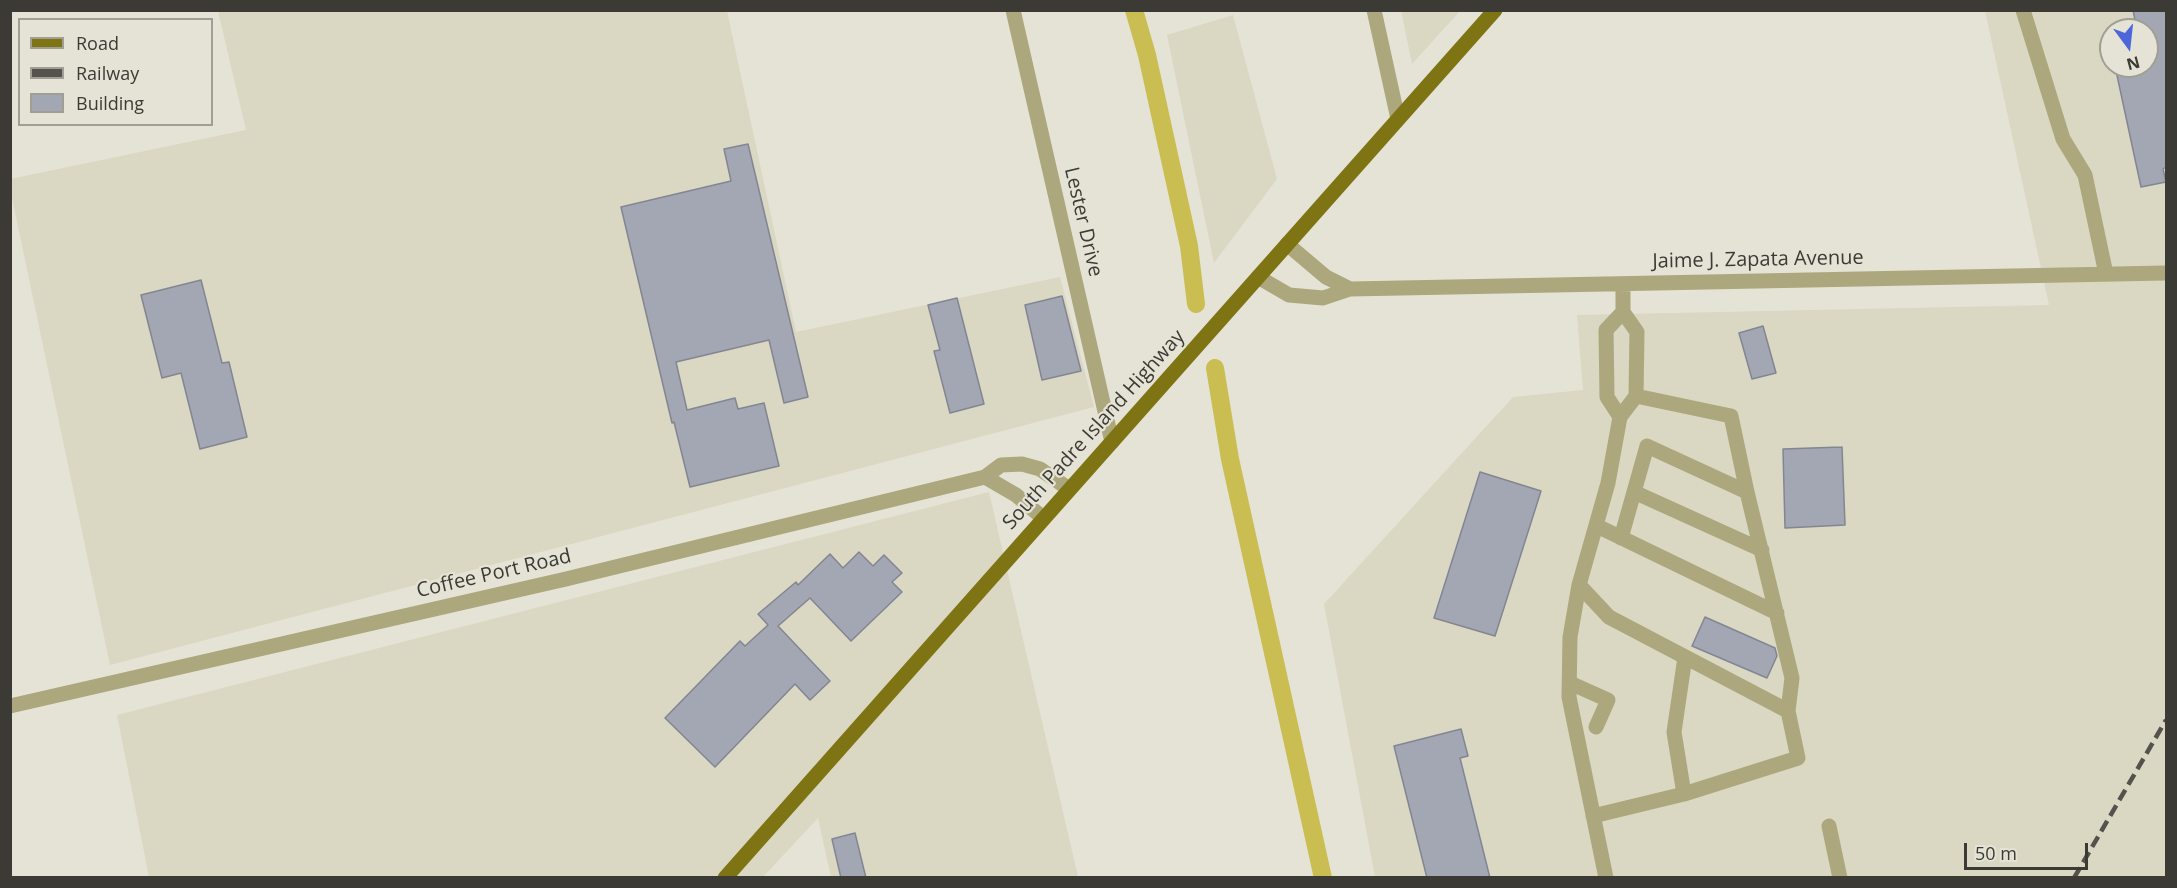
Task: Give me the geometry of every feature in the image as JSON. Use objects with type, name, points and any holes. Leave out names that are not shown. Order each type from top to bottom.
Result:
[{"type":"main road","name":"South Padre Island Highway","points":[[725,878],[1495,10]]},
{"type":"street","name":"Lester Drive","points":[[1013,10],[1112,442]]},
{"type":"street","points":[[1374,10],[1398,119]]},
{"type":"street","points":[[2023,10],[2063,139],[2085,175],[2106,274]]},
{"type":"street","name":"Jaime J. Zapata Avenue","points":[[1287,244],[1326,277],[1350,289]]},
{"type":"street","name":"Jaime J. Zapata Avenue","points":[[1258,277],[1289,295],[1323,298],[1350,289],[2166,273]]},
{"type":"street","points":[[1606,878],[1569,698],[1570,637],[1579,585],[1608,483],[1620,417],[1636,396],[1637,332],[1623,312],[1623,284]]},
{"type":"street","points":[[1620,417],[1607,398],[1606,330],[1623,312]]},
{"type":"street","points":[[1593,816],[1684,794],[1798,758],[1788,711],[1792,678],[1731,416],[1636,396]]},
{"type":"street","points":[[1621,538],[1647,446],[1747,492]]},
{"type":"street","name":"Coffee Port Road","points":[[10,706],[554,582],[985,477],[1001,465],[1022,464],[1040,469],[1069,489]]},
{"type":"street","points":[[985,477],[1016,495],[1043,518]]},
{"type":"street","points":[[1634,492],[1762,550]]},
{"type":"street","points":[[1597,526],[1777,614]]},
{"type":"street","points":[[1579,585],[1609,617],[1788,711]]},
{"type":"street","points":[[1684,794],[1674,732],[1685,657]]},
{"type":"street","points":[[1570,683],[1608,700],[1596,727]]},
{"type":"street","points":[[1829,825],[1840,878]]},
{"type":"shaded area","points":[[1401,10],[1460,10],[1460,11],[1412,64]]},
{"type":"shaded area","points":[[218,11],[727,11],[796,332],[1060,277],[1094,407],[110,665],[11,193],[10,179],[246,130]]},
{"type":"shaded area","points":[[1985,11],[2166,11],[2166,877],[1375,877],[1324,604],[1513,397],[1583,390],[1577,315],[2049,305]]},
{"type":"shaded area","points":[[1233,15],[1277,179],[1214,263],[1167,35]]},
{"type":"shaded area","points":[[989,492],[1078,877],[831,877],[818,818],[763,877],[149,877],[117,715]]},
{"type":"building","points":[[2133,10],[2166,10],[2166,167],[2163,169],[2166,182],[2141,187],[2118,78],[2159,78],[2159,18],[2135,18]]},
{"type":"building","points":[[748,144],[808,397],[784,403],[769,340],[676,362],[687,410],[735,398],[738,409],[764,403],[779,466],[690,487],[674,422],[672,423],[621,207],[731,181],[724,149]]},
{"type":"building","points":[[201,280],[222,363],[229,362],[247,437],[200,449],[181,373],[162,378],[141,295]]},
{"type":"building","points":[[1062,296],[1081,371],[1042,380],[1025,305]]},
{"type":"building","points":[[957,298],[984,404],[950,413],[934,351],[940,350],[928,305]]},
{"type":"building","points":[[1763,326],[1776,373],[1752,379],[1739,333]]},
{"type":"building","points":[[1842,447],[1845,525],[1785,528],[1783,449]]},
{"type":"building","points":[[1480,472],[1541,491],[1495,636],[1434,618]]},
{"type":"building","points":[[859,552],[873,566],[884,555],[902,573],[892,582],[902,592],[851,641],[810,598],[778,626],[830,681],[810,700],[795,684],[715,767],[665,718],[740,641],[745,646],[768,625],[758,614],[796,582],[798,585],[830,554],[843,568]]},
{"type":"building","points":[[1705,617],[1775,648],[1777,656],[1767,678],[1692,646]]},
{"type":"building","points":[[1461,729],[1468,756],[1460,758],[1490,878],[1427,878],[1394,746]]},
{"type":"building","points":[[855,833],[866,878],[841,878],[832,839]]},
{"type":"waterway","points":[[1134,10],[1147,55],[1189,246],[1196,304]]},
{"type":"waterway","points":[[1215,368],[1230,459],[1323,878]]},
{"type":"railway","points":[[2074,878],[2166,720]]}]
